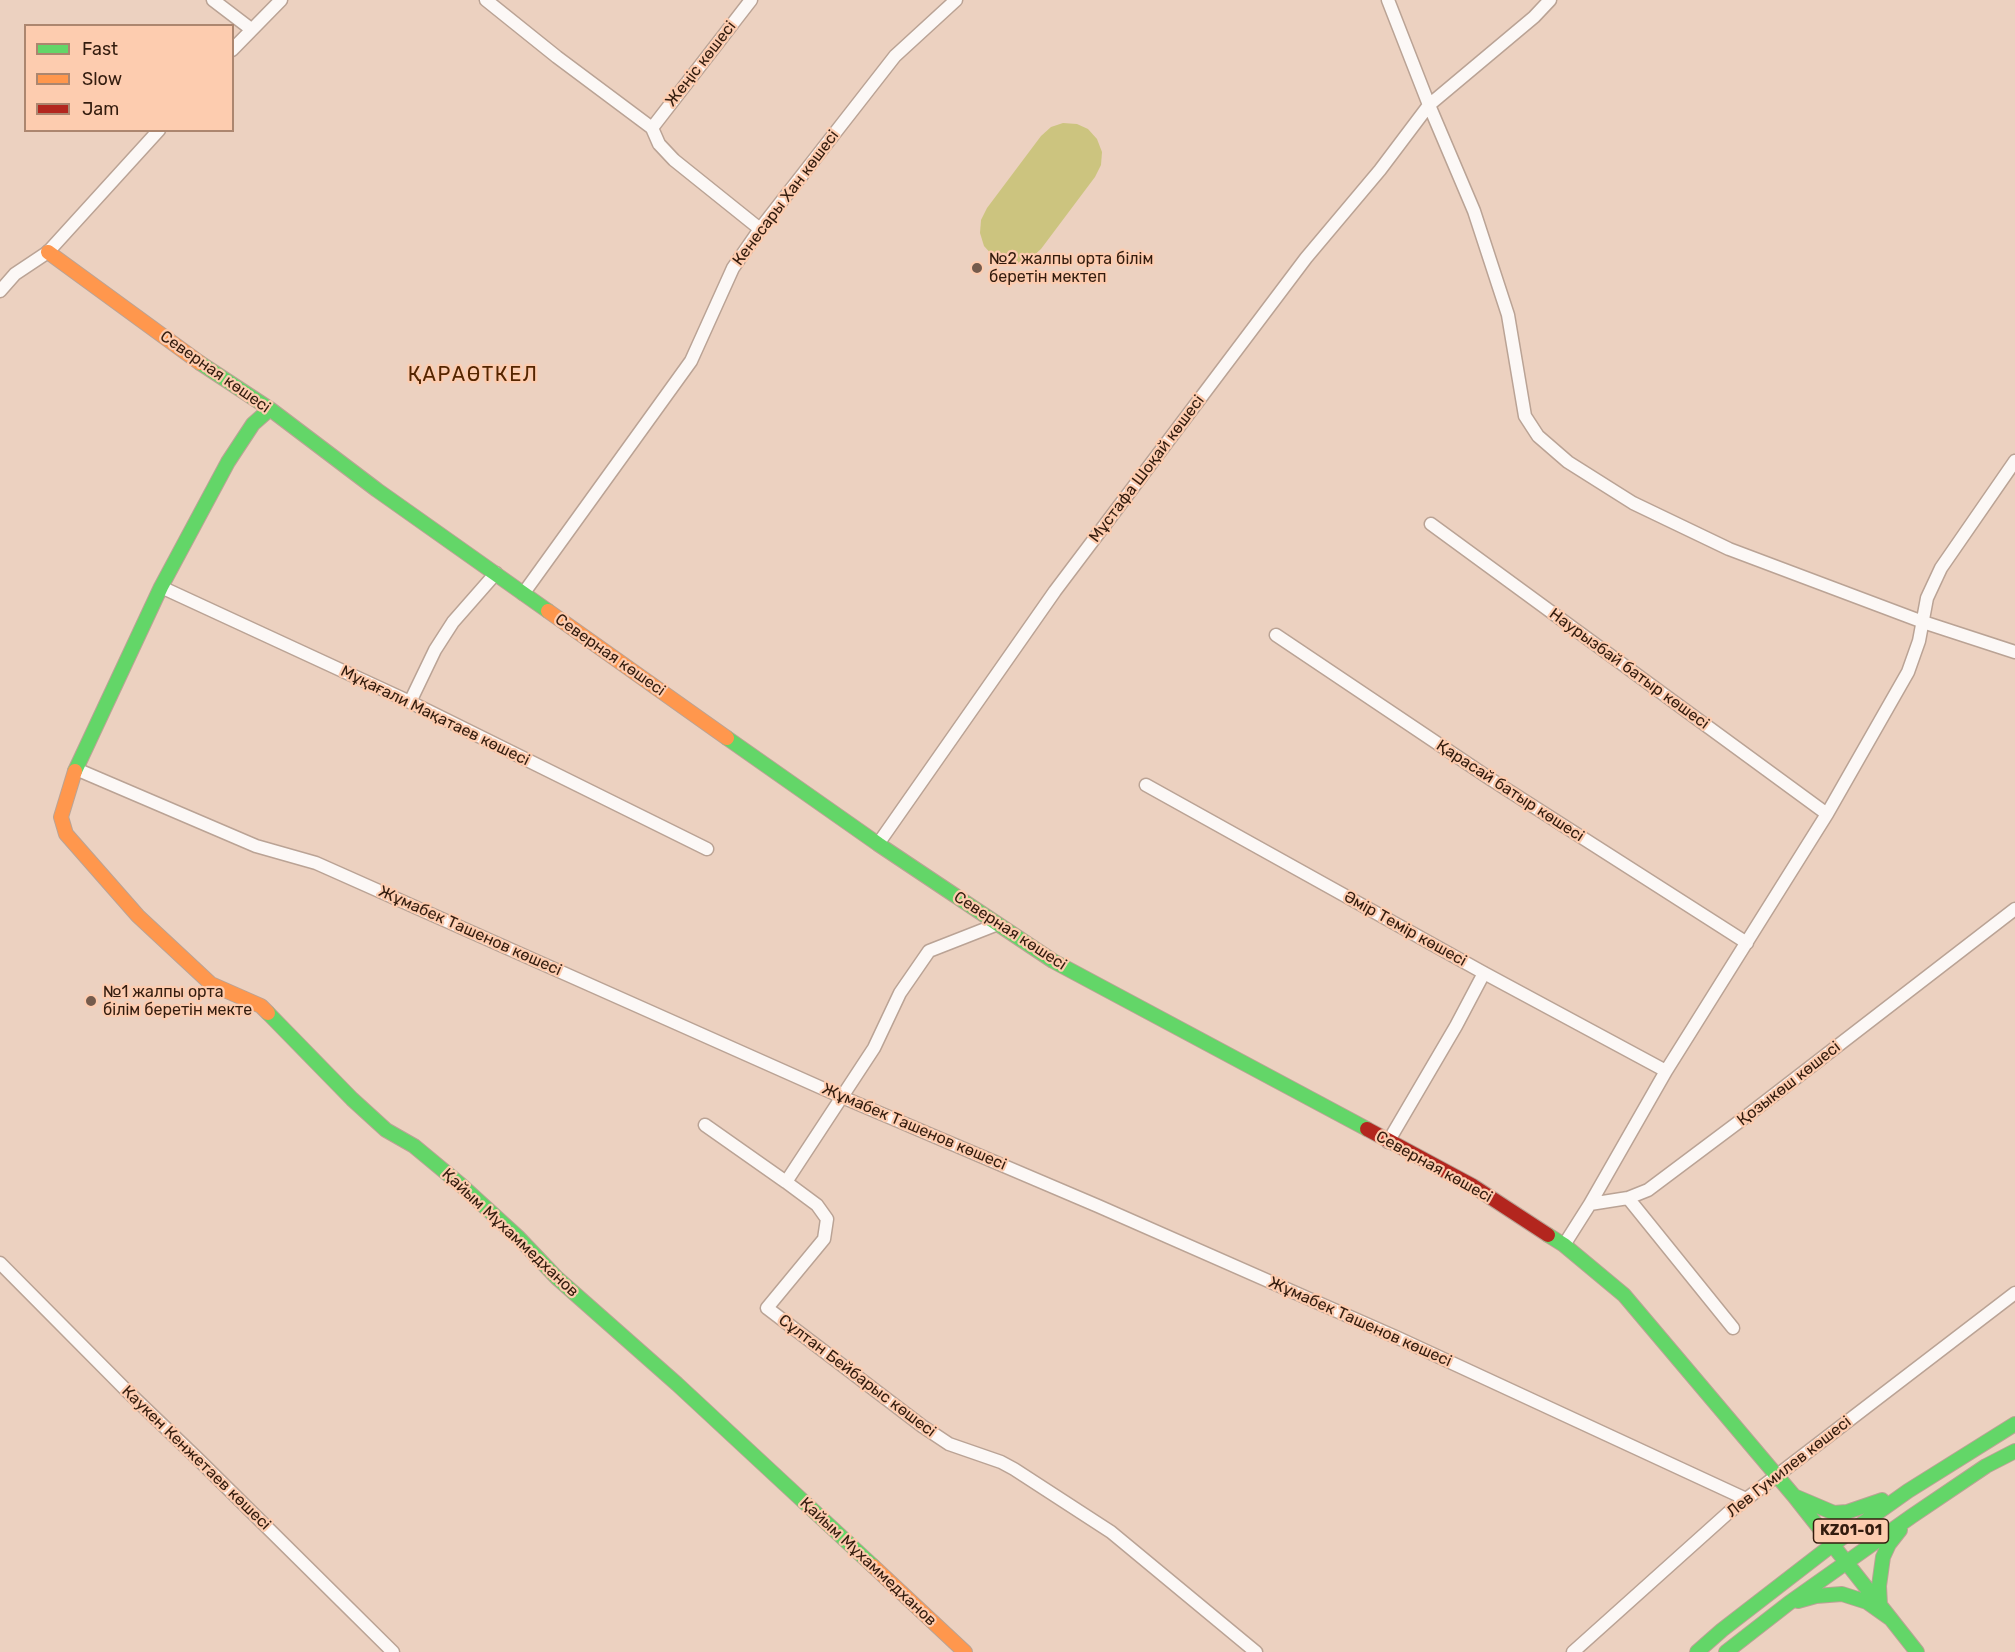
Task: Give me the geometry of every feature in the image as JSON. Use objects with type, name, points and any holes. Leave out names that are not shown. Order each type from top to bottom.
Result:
[{"type":"main road","name":"Северная көшесі","points":[[48,252],[523,594],[878,844],[1053,961],[1473,1186],[1564,1245],[1624,1295],[1777,1475],[1917,1652]]},
{"type":"main road","points":[[76,769],[161,587],[228,462],[253,424],[270,410]]},
{"type":"main road","name":"Қайым Мұхаммедханов","points":[[76,769],[61,817],[66,834],[138,916],[211,984],[261,1006],[352,1099],[386,1130],[414,1146],[461,1185],[519,1238],[557,1278],[677,1384],[965,1652]]},
{"type":"main road","name":"KZ01-01","points":[[1697,1652],[1832,1545],[1908,1491],[2015,1424]]},
{"type":"main road","name":"KZ01-01","points":[[1726,1652],[1789,1603],[1912,1516],[1986,1466],[2015,1451]]},
{"type":"main road","points":[[1794,1496],[1834,1513],[1861,1508],[1908,1491]]},
{"type":"main road","points":[[1880,1605],[1883,1557],[1889,1544],[1912,1516]]},
{"type":"main road","points":[[1789,1603],[1816,1596],[1842,1594],[1867,1602],[1891,1619]]},
{"type":"street","points":[[213,0],[251,29]]},
{"type":"street","points":[[234,48],[281,0]]},
{"type":"street","points":[[486,0],[652,128],[659,144],[674,160],[760,229]]},
{"type":"street","name":"Жеңіс көшесі","points":[[652,128],[751,0]]},
{"type":"street","name":"Кенесары Хан көшесі","points":[[523,594],[691,362],[733,268],[760,229],[895,56],[956,0]]},
{"type":"street","points":[[1388,0],[1477,221],[1508,315],[1525,416],[1538,435],[1568,462],[1633,503],[1729,549],[1923,622],[2015,652]]},
{"type":"street","name":"Мұстафа Шоқай көшесі","points":[[878,844],[1055,591],[1306,258],[1380,170],[1430,105],[1534,17],[1550,0]]},
{"type":"street","points":[[0,291],[15,274],[48,252],[157,132]]},
{"type":"street","points":[[1564,1245],[1666,1071],[1747,944],[1798,856],[1827,814],[1908,672],[1923,622],[1927,598],[1941,568],[2015,461]]},
{"type":"street","name":"Наурызбай батыр көшесі","points":[[1431,524],[1827,814]]},
{"type":"street","points":[[410,702],[435,650],[453,621],[496,573]]},
{"type":"street","name":"Мұқағали Мақатаев көшесі","points":[[161,587],[410,702],[707,849]]},
{"type":"street","name":"Қарасай батыр көшесі","points":[[1276,635],[1492,780],[1747,944]]},
{"type":"street","name":"Жұмабек Ташенов көшесі","points":[[76,769],[256,846],[316,863],[842,1097],[1109,1210],[1398,1338],[1746,1499]]},
{"type":"street","name":"Әмір Темір көшесі","points":[[1146,785],[1484,973],[1666,1071]]},
{"type":"street","name":"Қозыкөш көшесі","points":[[1590,1204],[1628,1198],[1648,1190],[2015,909]]},
{"type":"street","points":[[705,1125],[786,1182],[874,1048],[900,993],[929,951],[998,924]]},
{"type":"street","points":[[1388,1142],[1456,1026],[1484,973]]},
{"type":"street","name":"Сұлтан Бейбарыс көшесі","points":[[786,1182],[817,1205],[827,1220],[824,1239],[767,1308],[949,1444],[1001,1462],[1014,1469],[1111,1532],[1256,1652]]},
{"type":"street","points":[[1628,1198],[1733,1328]]},
{"type":"street","name":"Каукен Кенжетаев көшесі","points":[[0,1263],[393,1652]]},
{"type":"street","name":"Лев Гумилев көшесі","points":[[1573,1652],[1746,1499],[2015,1293]]},
{"type":"shaded area","points":[[1063,123],[1077,124],[1088,129],[1097,139],[1102,152],[1101,165],[1095,177],[1041,249],[1031,258],[1018,263],[1005,262],[993,256],[984,246],[980,233],[981,220],[987,208],[1041,136],[1051,127]]},
{"type":"traffic: fast","points":[[200,363],[270,409],[377,490],[548,611]]},
{"type":"traffic: fast","points":[[75,771],[161,587],[228,462],[253,424],[270,409]]},
{"type":"traffic: fast","points":[[727,738],[878,844],[1053,961],[1367,1129]]},
{"type":"traffic: fast","points":[[268,1013],[352,1099],[386,1130],[414,1146],[461,1185],[519,1238],[557,1278],[677,1384],[873,1566]]},
{"type":"traffic: fast","points":[[1548,1235],[1564,1245],[1624,1295],[1794,1496],[1917,1652]]},
{"type":"traffic: fast","points":[[1697,1652],[1832,1545],[1908,1491],[2015,1424]]},
{"type":"traffic: fast","points":[[1726,1652],[1789,1603],[1912,1516],[1986,1466],[2015,1451]]},
{"type":"traffic: fast","points":[[1794,1496],[1834,1513],[1847,1512],[1882,1500]]},
{"type":"traffic: fast","points":[[1880,1605],[1879,1586],[1883,1557],[1889,1544],[1900,1530]]},
{"type":"traffic: fast","points":[[1798,1601],[1816,1596],[1842,1594],[1867,1602],[1891,1619]]},
{"type":"traffic: slow","points":[[48,252],[200,363]]},
{"type":"traffic: slow","points":[[548,611],[727,738]]},
{"type":"traffic: slow","points":[[75,771],[61,817],[66,834],[138,916],[211,984],[261,1006],[268,1013]]},
{"type":"traffic: slow","points":[[873,1566],[965,1652]]},
{"type":"traffic: jam","points":[[1367,1129],[1473,1186],[1548,1235]]},
{"type":"place","name":"№2 жалпы орта білім беретін мектеп","points":[[977,268]]},
{"type":"place","name":"№1 жалпы орта білім беретін мекте","points":[[91,1001]]},
{"type":"district","name":"ҚАРАӨТКЕЛ","points":[[473,375]]}]
